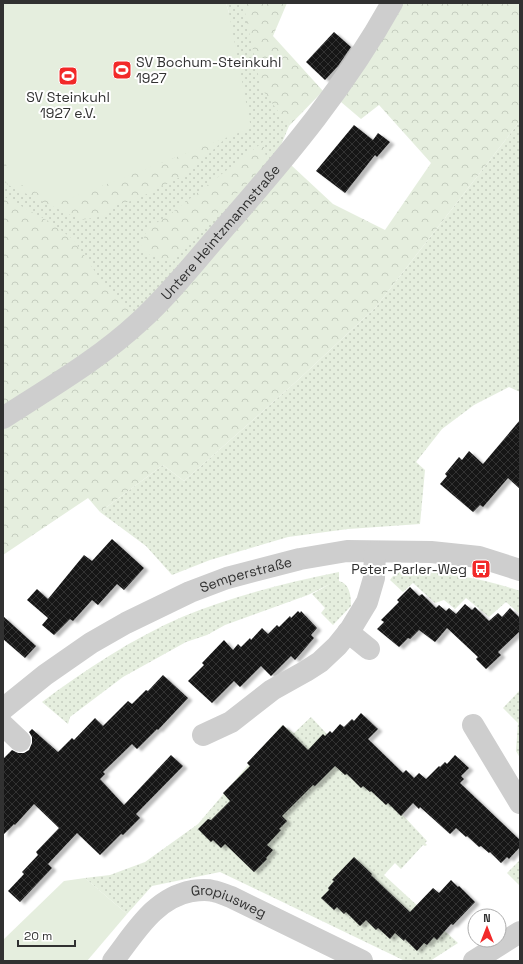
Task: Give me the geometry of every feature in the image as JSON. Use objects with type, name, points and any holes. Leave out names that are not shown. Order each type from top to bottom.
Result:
[{"type":"street","name":"Untere Heintzmannstraße","points":[[3,418],[91,361],[139,322],[168,293],[285,159],[326,106],[368,46],[392,3]]},
{"type":"street","name":"Semperstraße","points":[[3,709],[45,675],[91,643],[126,623],[190,592],[227,578],[300,559],[347,551],[431,552],[479,557],[520,570]]},
{"type":"street","points":[[203,735],[231,722],[272,690],[320,662],[336,646],[348,632],[367,602],[374,578],[375,552]]},
{"type":"street","points":[[348,632],[369,649]]},
{"type":"street","points":[[3,725],[20,742]]},
{"type":"street","points":[[473,725],[520,803]]},
{"type":"street","name":"Gropiusweg","points":[[113,961],[148,916],[163,903],[181,893],[212,890],[231,896],[362,961]]},
{"type":"street","points":[[474,961],[520,932]]},
{"type":"green space","name":"SV Bochum-Steinkuhl 1927","points":[[3,3],[226,3],[251,128],[58,203],[12,180],[3,157]]},
{"type":"green space","points":[[226,3],[266,3],[267,85],[289,126],[274,162],[146,306],[3,404],[3,157],[229,13]]},
{"type":"green space","points":[[243,3],[287,3],[273,36],[323,91],[289,126],[261,88]]},
{"type":"green space","points":[[390,3],[520,3],[520,121],[376,307],[299,379],[184,481],[163,465],[100,512],[88,498],[3,555],[3,196],[50,222],[74,240],[104,285],[149,325],[291,165],[333,204],[385,230],[431,163],[379,105],[361,119],[341,102]]},
{"type":"green space","points":[[520,121],[520,392],[509,387],[474,405],[442,429],[416,462],[425,470],[420,524],[348,529],[288,537],[210,560],[172,575],[146,546],[100,512],[163,465],[184,481],[299,379],[376,307]]},
{"type":"green space","points":[[227,137],[188,173],[135,200],[115,205],[104,216],[81,220],[8,185],[3,178],[3,138],[138,172]]},
{"type":"green space","points":[[263,142],[267,163],[170,262],[139,251],[147,229],[170,214]]},
{"type":"green space","points":[[405,569],[462,576],[520,591],[520,614],[506,602],[489,617],[466,598],[455,609],[444,600],[435,603],[413,583],[403,592],[390,580],[393,576]]},
{"type":"green space","points":[[339,572],[339,581],[348,588],[351,598],[351,606],[333,625],[321,613],[325,608],[312,594],[332,583],[308,595],[225,625],[207,635],[186,642],[123,677],[70,717],[68,724],[42,702],[110,655],[145,635],[182,617],[201,609],[259,591]]},
{"type":"green space","points":[[520,690],[520,758],[516,751],[518,723],[503,708]]},
{"type":"green space","points":[[311,717],[427,841],[425,843],[427,845],[423,845],[401,869],[395,863],[384,875],[458,943],[430,961],[405,961],[220,872],[152,886],[127,914],[85,878],[110,875],[145,862],[198,824],[282,725],[294,733]]},
{"type":"green space","points":[[520,860],[520,886],[507,873]]},
{"type":"green space","points":[[85,878],[127,914],[87,961],[3,961],[3,940],[64,881]]},
{"type":"building","points":[[334,32],[351,47],[338,66],[325,80],[306,62]]},
{"type":"building","points":[[354,125],[373,140],[378,133],[390,142],[377,157],[375,155],[345,193],[316,171]]},
{"type":"building","points":[[520,420],[520,489],[508,478],[483,507],[480,505],[473,512],[440,484],[447,476],[445,474],[459,457],[462,460],[469,451],[483,464]]},
{"type":"building","points":[[112,539],[144,568],[124,590],[117,584],[98,605],[92,600],[73,621],[70,619],[54,635],[42,625],[48,618],[27,600],[37,589],[48,599],[84,555],[92,561]]},
{"type":"building","points":[[410,587],[419,596],[422,594],[436,608],[439,605],[446,611],[449,608],[456,614],[465,604],[472,610],[475,607],[489,621],[498,613],[502,617],[510,608],[520,618],[520,631],[498,652],[501,655],[486,669],[476,659],[478,657],[447,628],[435,642],[419,630],[399,647],[377,629],[384,622],[381,620],[399,602],[397,600]]},
{"type":"building","points":[[298,611],[300,613],[301,611],[317,628],[311,635],[314,638],[295,660],[291,656],[271,676],[261,666],[240,687],[234,681],[212,703],[188,681],[204,665],[202,663],[224,640],[233,650],[238,644],[241,647],[250,638],[251,640],[262,628],[268,634],[277,625],[279,627],[290,616],[291,618]]},
{"type":"building","points":[[3,616],[36,646],[25,658],[3,639]]},
{"type":"building","points":[[163,675],[188,698],[158,730],[157,729],[137,749],[132,744],[103,772],[105,774],[100,779],[124,805],[171,755],[183,766],[136,814],[140,818],[100,855],[77,833],[48,864],[52,868],[20,902],[8,891],[24,874],[22,872],[38,855],[36,852],[59,828],[34,804],[15,825],[14,824],[3,835],[3,759],[12,750],[18,753],[24,753],[29,750],[32,743],[32,737],[29,732],[32,729],[58,752],[72,738],[74,740],[95,718],[103,726],[128,701],[132,704],[146,690],[148,691]]},
{"type":"building","points":[[361,713],[378,729],[368,739],[403,773],[406,770],[414,778],[419,773],[426,779],[439,766],[440,767],[445,762],[447,764],[455,755],[469,768],[461,776],[464,779],[460,783],[520,840],[520,847],[509,859],[507,857],[501,863],[490,852],[489,853],[481,846],[479,847],[456,828],[450,834],[420,807],[419,809],[413,803],[401,816],[388,803],[386,805],[371,791],[370,792],[363,786],[361,788],[347,774],[345,775],[335,766],[315,786],[313,785],[282,816],[287,821],[267,845],[273,850],[266,858],[267,859],[254,872],[225,844],[221,848],[213,840],[211,842],[198,829],[208,819],[211,820],[230,801],[223,793],[250,766],[247,763],[283,725],[308,750],[323,734],[325,736],[330,731],[332,733],[340,724],[344,727],[352,719],[354,721]]},
{"type":"building","points":[[354,857],[410,912],[433,888],[439,893],[451,880],[475,902],[469,908],[467,908],[467,910],[453,925],[451,924],[437,940],[434,937],[427,945],[424,943],[417,951],[405,939],[404,941],[395,933],[390,939],[378,928],[376,930],[366,920],[360,926],[346,912],[344,914],[337,907],[334,910],[321,898],[329,890],[328,888],[334,881],[332,880]]},
{"type":"place","name":"SV Bochum-Steinkuhl 1927","points":[[122,70]]},
{"type":"place","name":"SV Steinkuhl 1927 e.V.","points":[[68,76]]},
{"type":"place","name":"Peter-Parler-Weg","points":[[481,569]]}]
